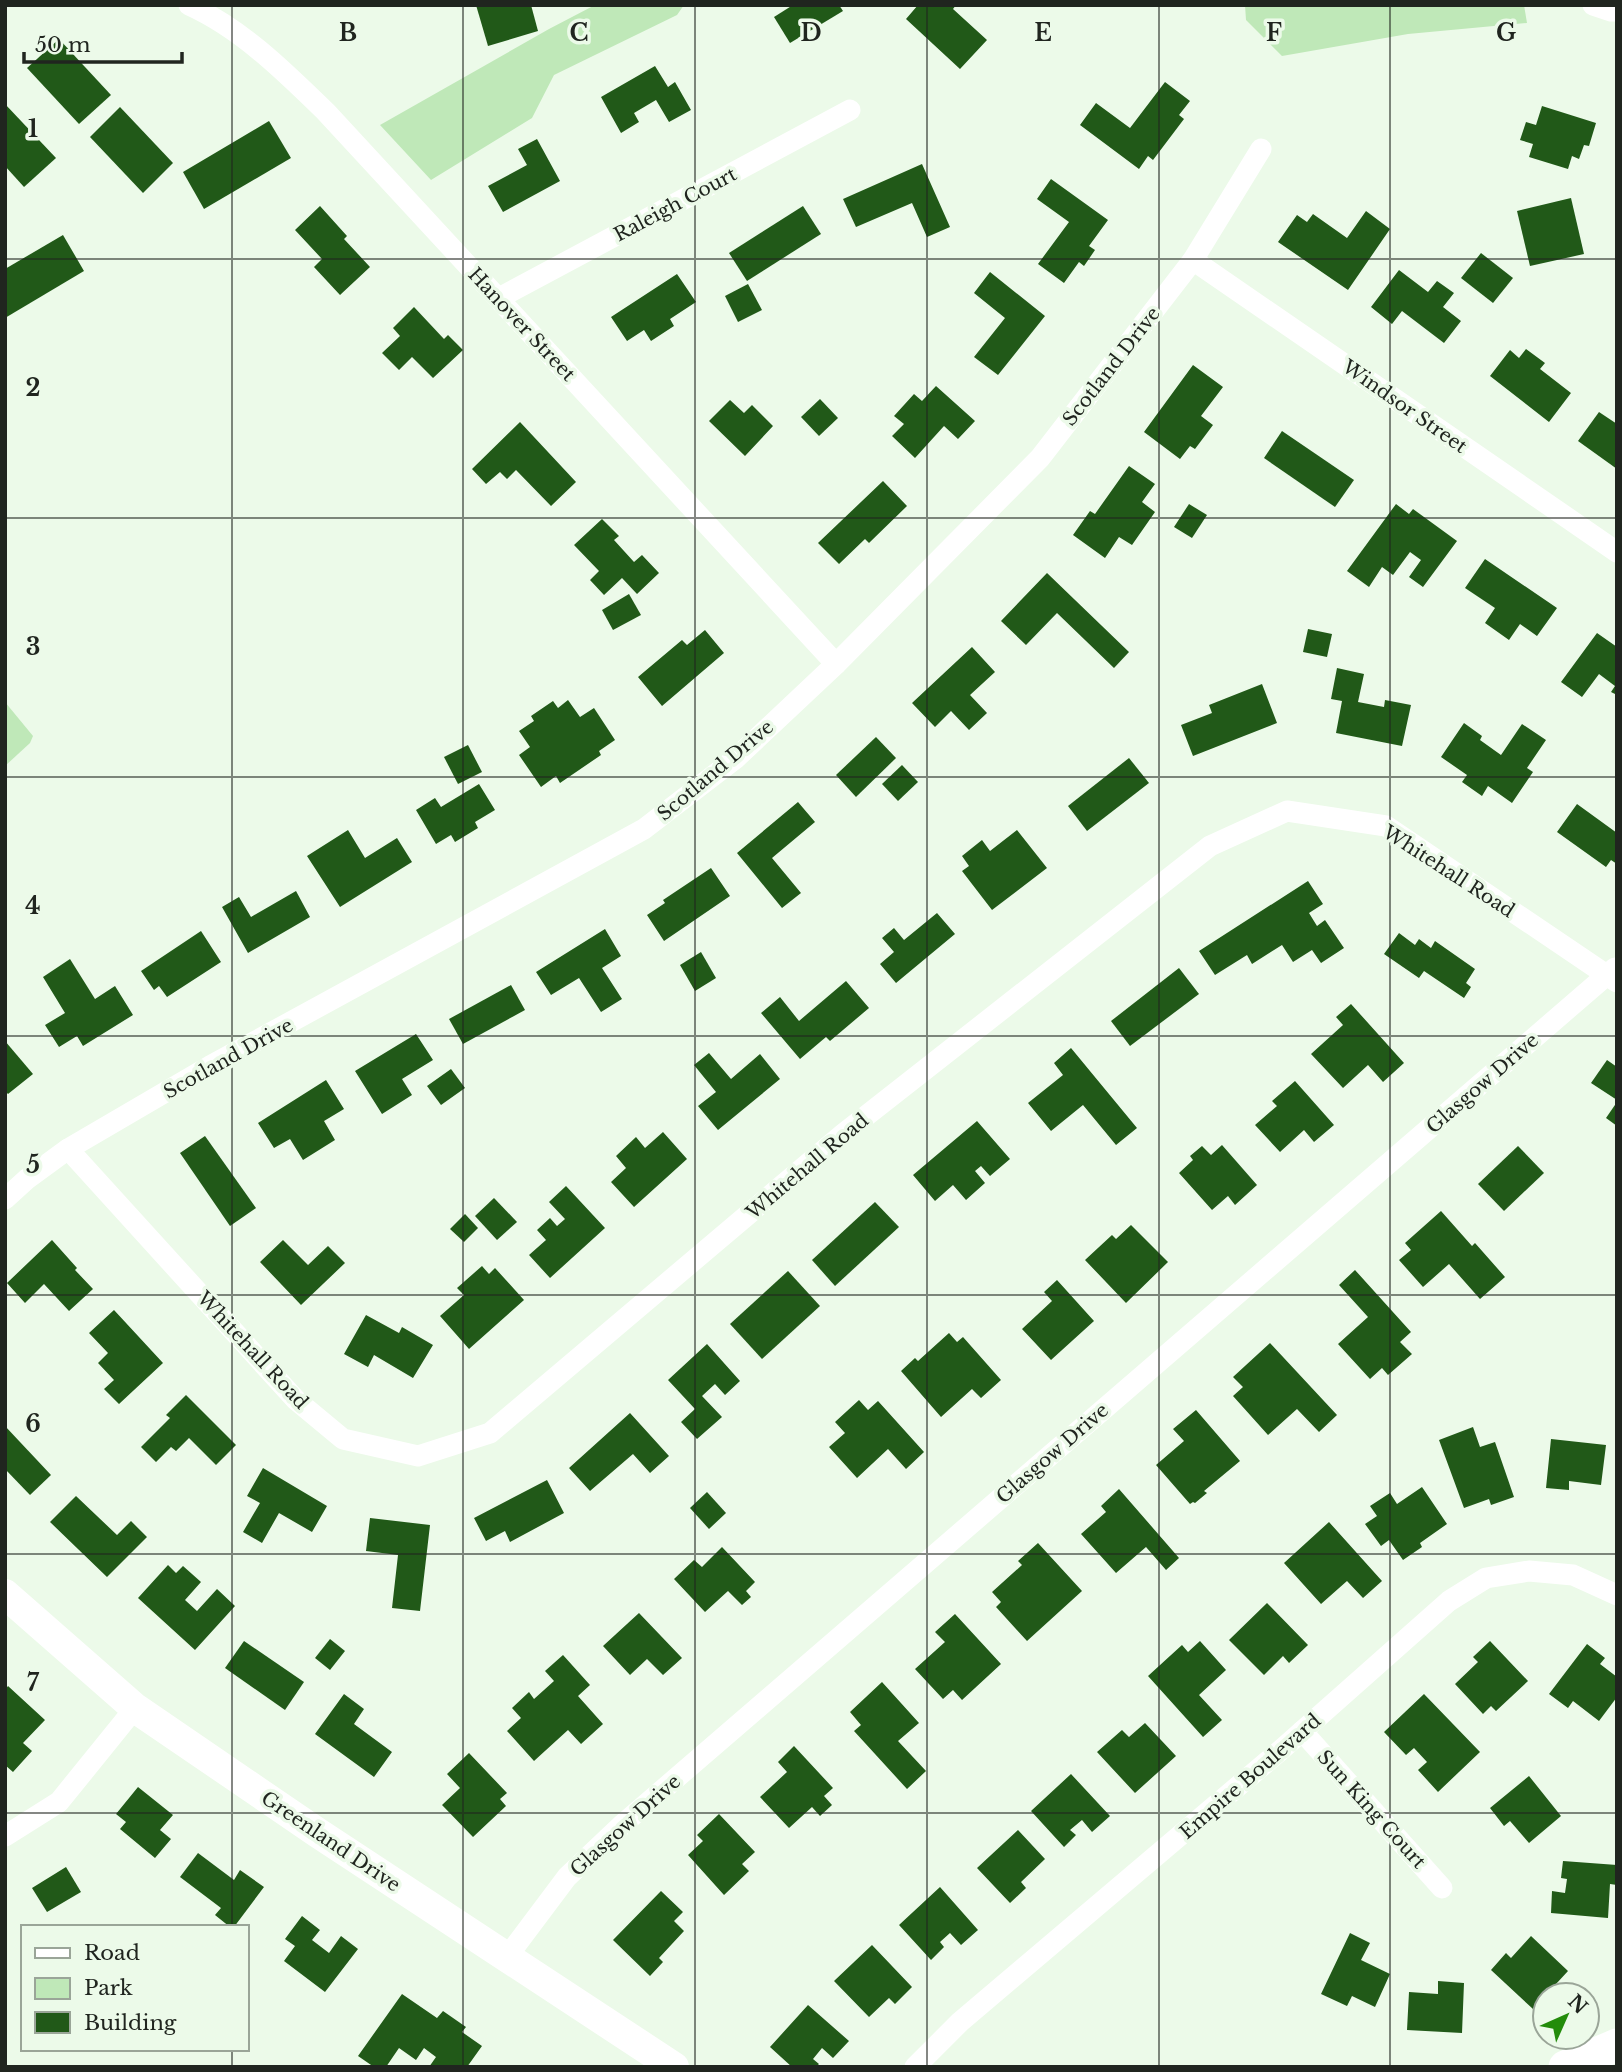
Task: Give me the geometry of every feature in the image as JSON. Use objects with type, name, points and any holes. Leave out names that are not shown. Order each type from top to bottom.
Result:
[{"type":"main road","points":[[1565,2067],[1617,2045]]},
{"type":"street","name":"Hanover Street","points":[[190,5],[208,14],[274,61],[326,112],[836,664]]},
{"type":"street","points":[[1593,5],[1596,8],[1617,11]]},
{"type":"street","name":"Raleigh Court","points":[[499,298],[850,110]]},
{"type":"street","name":"Scotland Drive","points":[[5,1199],[68,1149],[210,1066],[644,829],[735,759],[836,664],[1040,458],[1193,260],[1261,149]]},
{"type":"street","name":"Windsor Street","points":[[1193,260],[1617,552]]},
{"type":"street","name":"Whitehall Road","points":[[68,1149],[296,1400],[342,1439],[418,1456],[490,1433],[843,1134],[1199,854],[1210,846],[1287,811],[1386,826],[1613,975]]},
{"type":"street","name":"Glasgow Drive","points":[[507,1957],[567,1877],[623,1824],[1613,975]]},
{"type":"street","name":"Empire Boulevard","points":[[915,2067],[960,2022],[1302,1731],[1448,1601],[1486,1578],[1529,1571],[1573,1576],[1617,1595]]},
{"type":"street","name":"Greenland Drive","points":[[5,1594],[135,1707],[318,1833],[674,2067]]},
{"type":"street","points":[[5,1836],[59,1802],[135,1707]]},
{"type":"street","name":"Sun King Court","points":[[1302,1731],[1441,1888]]},
{"type":"green space","points":[[595,5],[684,5],[677,15],[554,75],[532,118],[431,180],[380,125],[549,29]]},
{"type":"green space","points":[[1245,5],[1524,5],[1527,23],[1408,34],[1282,56],[1246,20]]},
{"type":"green space","points":[[5,702],[33,736],[30,743],[5,766]]},
{"type":"building","points":[[476,5],[531,5],[538,31],[488,46]]},
{"type":"building","points":[[793,5],[839,5],[843,11],[790,43],[774,17]]},
{"type":"building","points":[[918,5],[956,5],[953,9],[987,40],[960,69],[906,19]]},
{"type":"building","points":[[59,39],[111,95],[79,124],[27,68]]},
{"type":"building","points":[[655,66],[668,87],[675,82],[691,110],[669,122],[656,100],[634,113],[639,122],[621,133],[601,97]]},
{"type":"building","points":[[1165,82],[1190,101],[1179,115],[1184,119],[1153,160],[1148,156],[1139,169],[1080,125],[1096,103],[1130,128]]},
{"type":"building","points":[[5,104],[56,158],[24,187],[5,166]]},
{"type":"building","points":[[1542,106],[1596,123],[1589,146],[1584,145],[1579,159],[1572,156],[1568,169],[1529,157],[1533,144],[1520,140],[1526,122],[1536,125]]},
{"type":"building","points":[[120,107],[173,163],[143,193],[90,137]]},
{"type":"building","points":[[269,121],[291,158],[204,209],[183,172]]},
{"type":"building","points":[[537,139],[560,181],[503,212],[488,186],[527,165],[518,149]]},
{"type":"building","points":[[922,164],[950,227],[927,237],[912,203],[856,227],[843,199]]},
{"type":"building","points":[[1051,179],[1108,220],[1089,246],[1095,250],[1084,266],[1079,262],[1064,283],[1038,264],[1069,222],[1037,199]]},
{"type":"building","points":[[1571,198],[1584,254],[1530,266],[1517,211]]},
{"type":"building","points":[[320,206],[347,236],[344,239],[370,267],[340,295],[314,267],[322,259],[295,230]]},
{"type":"building","points":[[803,206],[821,234],[747,281],[729,253]]},
{"type":"building","points":[[1366,211],[1390,229],[1348,290],[1278,242],[1297,215],[1307,222],[1313,214],[1347,238]]},
{"type":"building","points":[[63,235],[84,271],[5,318],[5,269]]},
{"type":"building","points":[[1481,253],[1513,278],[1493,303],[1461,278]]},
{"type":"building","points":[[1399,270],[1428,292],[1437,281],[1454,293],[1443,307],[1461,321],[1444,343],[1402,311],[1392,324],[1371,307]]},
{"type":"building","points":[[990,272],[1045,316],[998,375],[974,357],[1005,318],[974,293]]},
{"type":"building","points":[[677,274],[696,302],[670,319],[674,326],[651,341],[644,330],[627,341],[611,317]]},
{"type":"building","points":[[748,284],[762,310],[738,322],[725,296]]},
{"type":"building","points":[[414,307],[444,339],[448,335],[463,350],[433,378],[412,357],[399,370],[382,353],[400,336],[393,328]]},
{"type":"building","points":[[1526,349],[1545,363],[1540,369],[1571,393],[1549,422],[1490,376],[1510,350],[1519,358]]},
{"type":"building","points":[[1193,365],[1223,387],[1201,416],[1213,425],[1195,449],[1190,446],[1180,459],[1144,432]]},
{"type":"building","points":[[936,386],[975,421],[958,439],[944,426],[915,458],[892,436],[904,424],[894,416],[914,394],[922,401]]},
{"type":"building","points":[[820,399],[838,418],[819,436],[801,417]]},
{"type":"building","points":[[730,400],[744,413],[752,405],[773,426],[745,456],[709,421]]},
{"type":"building","points":[[1599,412],[1617,424],[1617,469],[1578,441]]},
{"type":"building","points":[[520,422],[576,482],[551,506],[516,470],[507,479],[500,472],[486,484],[472,469]]},
{"type":"building","points":[[1282,431],[1354,480],[1335,507],[1264,458]]},
{"type":"building","points":[[1129,466],[1155,484],[1142,502],[1155,512],[1132,545],[1119,537],[1105,558],[1073,535],[1090,511],[1095,514]]},
{"type":"building","points":[[883,481],[907,506],[869,543],[865,539],[839,564],[818,543]]},
{"type":"building","points":[[1189,504],[1207,515],[1192,538],[1174,527]]},
{"type":"building","points":[[1396,504],[1409,514],[1413,509],[1457,541],[1423,587],[1409,577],[1421,560],[1410,552],[1393,575],[1382,567],[1369,587],[1347,571]]},
{"type":"building","points":[[602,519],[619,536],[614,540],[634,562],[642,555],[659,573],[637,594],[622,578],[604,595],[590,580],[599,571],[574,545]]},
{"type":"building","points":[[1485,559],[1557,608],[1537,636],[1520,624],[1509,640],[1485,623],[1495,608],[1465,588]]},
{"type":"building","points":[[1047,573],[1129,652],[1114,668],[1057,613],[1026,645],[1001,621]]},
{"type":"building","points":[[629,594],[641,615],[613,630],[602,610]]},
{"type":"building","points":[[1308,629],[1332,634],[1327,657],[1303,652]]},
{"type":"building","points":[[705,630],[724,653],[662,706],[638,677],[682,640],[687,645]]},
{"type":"building","points":[[1597,633],[1617,647],[1617,695],[1611,692],[1615,686],[1599,674],[1582,697],[1561,682]]},
{"type":"building","points":[[972,647],[995,672],[970,695],[987,713],[969,730],[951,711],[935,727],[912,703]]},
{"type":"building","points":[[1337,668],[1364,674],[1358,702],[1384,707],[1385,700],[1411,705],[1402,746],[1336,733],[1342,701],[1331,699]]},
{"type":"building","points":[[1262,684],[1277,723],[1193,756],[1181,725],[1212,713],[1209,705]]},
{"type":"building","points":[[568,700],[580,717],[594,708],[615,740],[599,751],[601,755],[560,783],[556,776],[541,787],[519,755],[530,747],[519,731],[534,721],[531,716],[553,701],[558,708]]},
{"type":"building","points":[[1464,723],[1482,736],[1480,740],[1501,755],[1522,724],[1546,740],[1527,768],[1533,772],[1512,803],[1488,786],[1482,796],[1462,782],[1467,775],[1441,757]]},
{"type":"building","points":[[876,737],[896,758],[856,797],[836,775]]},
{"type":"building","points":[[468,745],[482,772],[458,784],[444,757]]},
{"type":"building","points":[[1129,758],[1149,783],[1087,831],[1068,806]]},
{"type":"building","points":[[902,765],[918,782],[898,801],[882,784]]},
{"type":"building","points":[[479,784],[495,810],[475,822],[478,828],[455,842],[451,835],[436,844],[416,810],[435,798],[441,807]]},
{"type":"building","points":[[798,802],[815,822],[772,858],[801,893],[782,908],[737,853]]},
{"type":"building","points":[[1577,804],[1617,833],[1617,864],[1611,860],[1606,867],[1557,832]]},
{"type":"building","points":[[348,830],[365,858],[397,838],[412,862],[340,907],[307,856]]},
{"type":"building","points":[[1017,830],[1047,868],[992,910],[962,871],[969,866],[962,856],[982,840],[990,851]]},
{"type":"building","points":[[711,868],[730,896],[664,941],[647,915],[665,903],[663,900]]},
{"type":"building","points":[[1308,881],[1323,904],[1309,913],[1317,926],[1325,920],[1344,948],[1321,963],[1312,950],[1293,962],[1282,945],[1252,964],[1247,955],[1215,975],[1199,951]]},
{"type":"building","points":[[296,891],[310,917],[248,953],[222,907],[239,897],[251,917]]},
{"type":"building","points":[[937,913],[955,934],[896,983],[880,964],[894,952],[882,938],[894,928],[904,940]]},
{"type":"building","points":[[605,929],[621,956],[602,968],[622,999],[601,1012],[579,978],[551,995],[536,972]]},
{"type":"building","points":[[201,931],[221,962],[167,997],[159,986],[154,990],[141,971]]},
{"type":"building","points":[[1399,933],[1415,945],[1419,939],[1431,948],[1435,941],[1475,969],[1466,983],[1471,987],[1464,998],[1424,971],[1419,978],[1384,954]]},
{"type":"building","points":[[701,952],[716,978],[695,991],[680,965]]},
{"type":"building","points":[[70,959],[95,999],[115,986],[133,1015],[83,1046],[77,1036],[59,1047],[45,1025],[65,1013],[43,977]]},
{"type":"building","points":[[1179,968],[1199,994],[1130,1046],[1111,1021]]},
{"type":"building","points":[[846,981],[869,1008],[830,1041],[826,1037],[800,1059],[761,1013],[780,997],[799,1021]]},
{"type":"building","points":[[511,985],[525,1010],[463,1044],[449,1019]]},
{"type":"building","points":[[1351,1004],[1404,1063],[1383,1082],[1368,1065],[1343,1088],[1311,1054],[1343,1025],[1336,1017]]},
{"type":"building","points":[[416,1034],[433,1060],[402,1079],[412,1095],[382,1114],[355,1071]]},
{"type":"building","points":[[5,1041],[33,1074],[8,1094],[5,1091]]},
{"type":"building","points":[[1071,1048],[1137,1128],[1116,1145],[1083,1105],[1051,1131],[1028,1103],[1063,1075],[1054,1063]]},
{"type":"building","points":[[709,1053],[731,1079],[760,1054],[780,1079],[718,1130],[698,1106],[716,1092],[694,1065]]},
{"type":"building","points":[[1607,1060],[1617,1067],[1617,1100],[1591,1083]]},
{"type":"building","points":[[451,1069],[465,1088],[441,1105],[427,1086]]},
{"type":"building","points":[[326,1080],[344,1109],[324,1121],[335,1140],[303,1160],[290,1139],[274,1148],[258,1123]]},
{"type":"building","points":[[1295,1081],[1334,1125],[1314,1142],[1304,1130],[1280,1152],[1255,1125],[1277,1106],[1272,1101]]},
{"type":"building","points":[[1617,1102],[1617,1126],[1606,1118]]},
{"type":"building","points":[[977,1121],[1010,1159],[990,1176],[981,1166],[975,1171],[985,1183],[966,1200],[953,1185],[935,1201],[913,1175]]},
{"type":"building","points":[[663,1132],[687,1159],[634,1207],[611,1182],[626,1168],[616,1156],[636,1137],[645,1148]]},
{"type":"building","points":[[205,1136],[256,1208],[230,1226],[180,1153]]},
{"type":"building","points":[[1222,1145],[1257,1185],[1235,1205],[1228,1196],[1212,1210],[1179,1173],[1193,1160],[1190,1156],[1202,1146],[1211,1155]]},
{"type":"building","points":[[1518,1146],[1544,1173],[1504,1211],[1478,1184]]},
{"type":"building","points":[[566,1186],[605,1228],[550,1278],[529,1255],[546,1240],[537,1230],[550,1218],[557,1226],[565,1219],[549,1202]]},
{"type":"building","points":[[494,1198],[517,1222],[497,1240],[475,1216]]},
{"type":"building","points":[[875,1202],[899,1227],[835,1286],[812,1260]]},
{"type":"building","points":[[1441,1211],[1472,1246],[1475,1243],[1505,1277],[1480,1299],[1449,1264],[1423,1287],[1399,1260],[1411,1250],[1405,1243]]},
{"type":"building","points":[[465,1214],[478,1228],[464,1242],[450,1229]]},
{"type":"building","points":[[1131,1225],[1168,1262],[1126,1303],[1085,1260],[1112,1235],[1116,1239]]},
{"type":"building","points":[[52,1240],[93,1289],[69,1311],[44,1284],[25,1303],[7,1283]]},
{"type":"building","points":[[283,1240],[308,1265],[328,1246],[345,1263],[301,1305],[260,1262]]},
{"type":"building","points":[[482,1266],[489,1274],[495,1268],[524,1300],[469,1349],[440,1316],[464,1295],[457,1288]]},
{"type":"building","points":[[1355,1270],[1411,1332],[1400,1342],[1412,1354],[1388,1375],[1382,1368],[1370,1379],[1338,1344],[1368,1317],[1339,1285]]},
{"type":"building","points":[[788,1271],[820,1306],[762,1359],[730,1324]]},
{"type":"building","points":[[1057,1280],[1094,1321],[1051,1360],[1022,1329],[1052,1301],[1044,1292]]},
{"type":"building","points":[[114,1310],[163,1363],[119,1404],[104,1389],[114,1380],[98,1363],[108,1353],[89,1333]]},
{"type":"building","points":[[366,1315],[399,1333],[402,1327],[433,1345],[413,1378],[374,1355],[368,1367],[344,1354]]},
{"type":"building","points":[[949,1333],[957,1342],[963,1337],[1001,1380],[981,1398],[972,1389],[941,1417],[901,1371],[915,1358],[918,1361]]},
{"type":"building","points":[[1270,1343],[1337,1415],[1319,1432],[1297,1409],[1268,1435],[1233,1396],[1243,1387],[1233,1377]]},
{"type":"building","points":[[707,1344],[740,1381],[725,1395],[715,1384],[702,1396],[722,1417],[697,1439],[681,1422],[695,1409],[668,1380]]},
{"type":"building","points":[[186,1395],[236,1445],[216,1465],[189,1438],[176,1451],[171,1447],[156,1462],[141,1447],[170,1418],[166,1415]]},
{"type":"building","points":[[859,1400],[868,1410],[878,1401],[924,1452],[906,1469],[888,1449],[857,1478],[829,1447],[845,1433],[835,1422]]},
{"type":"building","points":[[1196,1410],[1240,1461],[1204,1491],[1207,1493],[1190,1504],[1156,1465],[1184,1441],[1173,1429]]},
{"type":"building","points":[[630,1413],[669,1456],[650,1473],[633,1454],[590,1491],[569,1468]]},
{"type":"building","points":[[5,1426],[51,1475],[30,1495],[5,1469]]},
{"type":"building","points":[[1473,1427],[1480,1447],[1495,1442],[1514,1497],[1491,1505],[1489,1499],[1464,1508],[1439,1440]]},
{"type":"building","points":[[1551,1439],[1606,1445],[1601,1485],[1569,1481],[1569,1490],[1546,1488]]},
{"type":"building","points":[[263,1468],[327,1506],[312,1532],[279,1513],[262,1543],[243,1532],[260,1503],[247,1496]]},
{"type":"building","points":[[547,1480],[564,1513],[510,1542],[505,1531],[486,1541],[474,1518]]},
{"type":"building","points":[[1422,1487],[1447,1524],[1420,1543],[1422,1547],[1403,1560],[1389,1540],[1381,1546],[1365,1524],[1377,1516],[1370,1506],[1390,1493],[1397,1504]]},
{"type":"building","points":[[1119,1489],[1179,1558],[1166,1570],[1146,1547],[1116,1573],[1081,1534],[1106,1512],[1101,1506]]},
{"type":"building","points":[[707,1492],[726,1513],[709,1529],[690,1508]]},
{"type":"building","points":[[76,1496],[117,1535],[131,1521],[147,1537],[107,1577],[50,1522]]},
{"type":"building","points":[[370,1518],[430,1525],[420,1611],[392,1608],[398,1555],[366,1551]]},
{"type":"building","points":[[1329,1522],[1382,1581],[1363,1598],[1347,1581],[1321,1604],[1284,1563]]},
{"type":"building","points":[[1038,1543],[1082,1591],[1027,1641],[996,1607],[1001,1602],[992,1592],[1022,1565],[1018,1561]]},
{"type":"building","points":[[722,1547],[755,1582],[746,1591],[751,1597],[742,1605],[728,1591],[705,1612],[674,1579],[694,1560],[702,1567]]},
{"type":"building","points":[[168,1565],[176,1573],[183,1566],[201,1582],[185,1600],[197,1611],[217,1589],[235,1606],[195,1650],[138,1598]]},
{"type":"building","points":[[1267,1603],[1308,1645],[1289,1663],[1283,1656],[1264,1675],[1229,1640]]},
{"type":"building","points":[[639,1613],[682,1658],[663,1675],[647,1659],[630,1675],[603,1646]]},
{"type":"building","points":[[955,1614],[1001,1664],[962,1700],[953,1690],[943,1699],[915,1669],[945,1642],[935,1632]]},
{"type":"building","points":[[330,1639],[345,1651],[330,1670],[315,1658]]},
{"type":"building","points":[[244,1641],[304,1682],[285,1710],[225,1668]]},
{"type":"building","points":[[1200,1641],[1226,1670],[1199,1695],[1222,1720],[1203,1737],[1148,1676],[1182,1645],[1188,1652]]},
{"type":"building","points":[[1490,1641],[1528,1681],[1496,1711],[1491,1706],[1483,1714],[1455,1684],[1478,1662],[1473,1657]]},
{"type":"building","points":[[1587,1644],[1605,1658],[1600,1664],[1617,1677],[1617,1697],[1599,1721],[1573,1701],[1568,1708],[1549,1694]]},
{"type":"building","points":[[563,1655],[590,1685],[578,1696],[603,1724],[581,1744],[568,1730],[534,1761],[507,1731],[521,1718],[512,1708],[529,1692],[534,1699],[554,1681],[545,1671]]},
{"type":"building","points":[[882,1682],[919,1723],[898,1741],[926,1771],[907,1789],[854,1731],[861,1725],[850,1712]]},
{"type":"building","points":[[8,1686],[45,1720],[23,1743],[32,1751],[13,1772],[5,1765],[5,1690]]},
{"type":"building","points":[[344,1694],[364,1709],[354,1724],[392,1752],[374,1777],[315,1734]]},
{"type":"building","points":[[1424,1694],[1480,1752],[1438,1792],[1418,1770],[1427,1762],[1414,1748],[1406,1755],[1384,1732]]},
{"type":"building","points":[[1145,1723],[1176,1756],[1135,1793],[1097,1752],[1122,1730],[1129,1737]]},
{"type":"building","points":[[794,1746],[833,1788],[824,1796],[832,1805],[820,1816],[812,1807],[789,1828],[760,1797],[787,1772],[778,1762]]},
{"type":"building","points":[[469,1753],[507,1793],[500,1799],[506,1806],[473,1837],[442,1805],[460,1788],[447,1774]]},
{"type":"building","points":[[1071,1774],[1110,1816],[1092,1832],[1082,1820],[1070,1830],[1076,1835],[1064,1847],[1031,1811]]},
{"type":"building","points":[[1529,1776],[1561,1816],[1529,1843],[1510,1821],[1504,1826],[1490,1808]]},
{"type":"building","points":[[138,1787],[173,1815],[160,1830],[171,1839],[155,1858],[120,1829],[126,1822],[116,1814]]},
{"type":"building","points":[[719,1814],[755,1852],[742,1864],[749,1871],[724,1895],[688,1855],[703,1841],[697,1835]]},
{"type":"building","points":[[1018,1830],[1045,1859],[1021,1882],[1026,1888],[1010,1903],[977,1868]]},
{"type":"building","points":[[198,1853],[234,1880],[240,1870],[264,1887],[236,1925],[228,1925],[215,1915],[221,1908],[180,1877]]},
{"type":"building","points":[[1563,1861],[1617,1865],[1617,1885],[1610,1884],[1608,1918],[1551,1913],[1552,1891],[1565,1893],[1567,1879],[1561,1878]]},
{"type":"building","points":[[66,1867],[81,1892],[47,1912],[32,1888]]},
{"type":"building","points":[[940,1887],[978,1930],[961,1945],[950,1933],[940,1942],[944,1947],[931,1960],[899,1925]]},
{"type":"building","points":[[661,1891],[683,1912],[674,1921],[684,1931],[659,1958],[663,1962],[650,1976],[613,1940]]},
{"type":"building","points":[[302,1916],[320,1930],[312,1940],[329,1953],[341,1936],[358,1949],[325,1992],[284,1961],[295,1946],[285,1939]]},
{"type":"building","points":[[1350,1933],[1370,1943],[1361,1960],[1390,1974],[1375,2007],[1352,1996],[1347,2006],[1321,1994]]},
{"type":"building","points":[[1531,1936],[1568,1971],[1559,1981],[1531,1981],[1531,2007],[1491,1970],[1506,1953],[1511,1958]]},
{"type":"building","points":[[872,1945],[912,1987],[895,2004],[889,1998],[869,2017],[834,1981]]},
{"type":"building","points":[[1438,1981],[1464,1983],[1462,2033],[1407,2030],[1409,1992],[1438,1994]]},
{"type":"building","points":[[402,1994],[437,2018],[443,2011],[466,2027],[462,2032],[482,2046],[467,2067],[429,2067],[436,2057],[424,2048],[416,2060],[399,2048],[386,2067],[374,2067],[358,2056]]},
{"type":"building","points":[[808,2005],[849,2041],[833,2058],[822,2048],[813,2059],[819,2064],[816,2067],[792,2067],[770,2047]]}]
